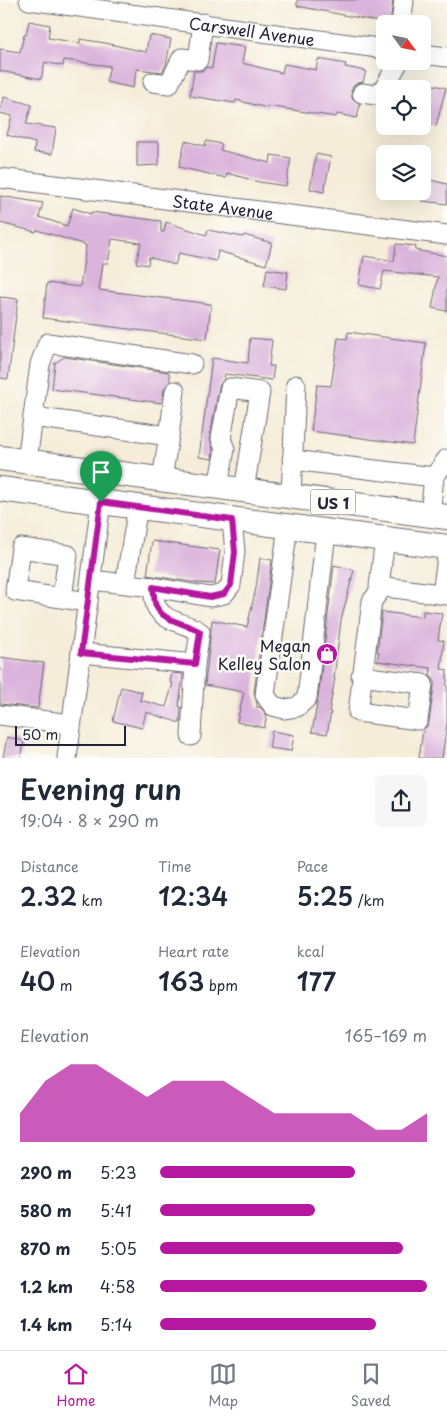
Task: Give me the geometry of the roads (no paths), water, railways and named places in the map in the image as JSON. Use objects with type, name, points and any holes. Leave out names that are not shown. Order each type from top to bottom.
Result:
[{"type":"main road","name":"US 1","points":[[0,458],[438,516]]},
{"type":"main road","points":[[101,502],[120,488],[157,479]]},
{"type":"main road","name":"US 1","points":[[0,489],[447,547]]},
{"type":"street","name":"Carswell Avenue","points":[[29,0],[145,7],[203,23],[376,47]]},
{"type":"street","points":[[402,15],[404,0]]},
{"type":"street","points":[[153,82],[170,84],[182,58],[198,60],[203,23]]},
{"type":"street","points":[[431,55],[447,57]]},
{"type":"street","points":[[362,93],[376,94],[385,87],[394,70]]},
{"type":"street","name":"State Avenue","points":[[0,178],[447,235]]},
{"type":"street","points":[[27,462],[40,364],[48,343],[192,364]]},
{"type":"street","points":[[292,496],[296,385]]},
{"type":"street","points":[[218,486],[225,449],[221,438],[230,388],[260,392],[244,490]]},
{"type":"street","points":[[157,479],[169,436],[175,391]]},
{"type":"street","points":[[33,417],[169,436]]},
{"type":"street","points":[[225,449],[250,453]]},
{"type":"street","points":[[438,516],[434,477],[447,459]]},
{"type":"street","points":[[292,460],[434,477]]},
{"type":"street","points":[[67,758],[101,502]]},
{"type":"street","points":[[125,584],[138,507]]},
{"type":"street","points":[[91,580],[153,587],[210,597],[224,594],[231,585],[235,552],[232,520]]},
{"type":"street","points":[[288,526],[266,696],[273,706],[285,709],[297,707],[307,698],[326,532]]},
{"type":"street","points":[[385,539],[379,586],[444,594],[447,557]]},
{"type":"street","points":[[153,587],[156,605],[160,612],[167,618],[193,626],[200,632],[195,664],[191,736]]},
{"type":"street","points":[[362,676],[372,601],[383,587]]},
{"type":"street","points":[[62,598],[88,602]]},
{"type":"street","points":[[81,653],[195,664]]},
{"type":"street","points":[[0,715],[72,724]]},
{"type":"place","name":"Megan Kelley Salon","points":[[327,654]]}]
